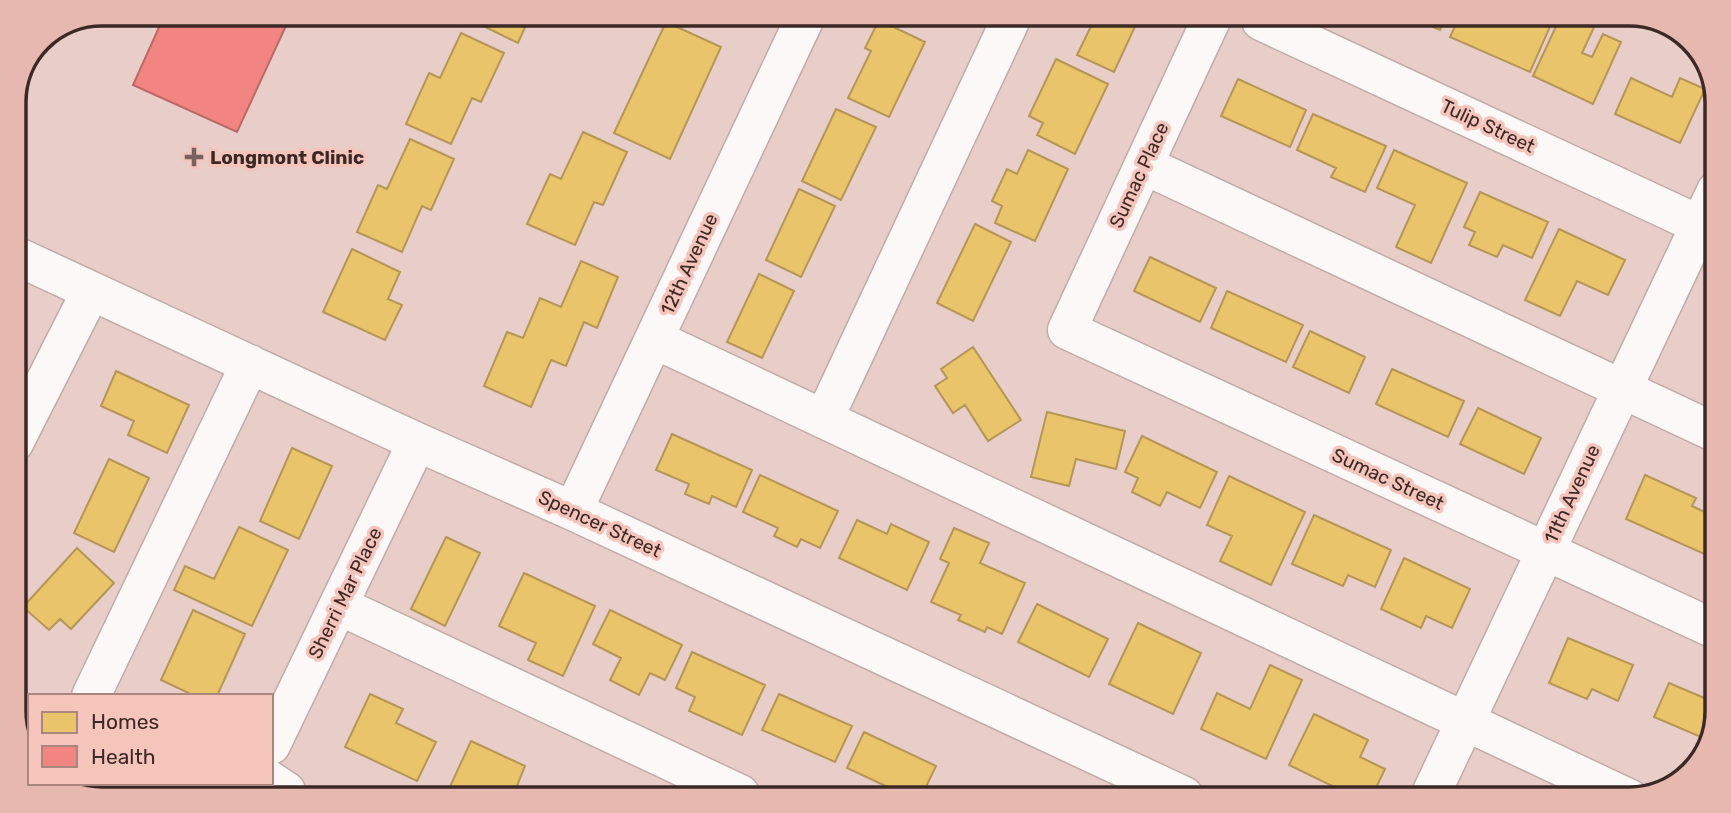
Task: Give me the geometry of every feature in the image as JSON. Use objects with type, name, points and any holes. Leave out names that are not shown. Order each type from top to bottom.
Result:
[{"type":"street","name":"12th Avenue","points":[[573,511],[801,26]]},
{"type":"street","points":[[824,419],[1008,26]]},
{"type":"street","name":"Sumac Place","points":[[1067,330],[1208,26]]},
{"type":"street","name":"Tulip Street","points":[[1272,26],[1705,228]]},
{"type":"street","points":[[1144,165],[1705,428]]},
{"type":"street","name":"11th Avenue","points":[[1434,787],[1621,390],[1705,233]]},
{"type":"street","name":"Spencer Street","points":[[26,261],[417,442],[573,511],[1165,787]]},
{"type":"street","points":[[26,419],[91,291]]},
{"type":"street","name":"Sumac Street","points":[[1067,330],[1705,626]]},
{"type":"street","points":[[654,339],[1605,787]]},
{"type":"street","points":[[92,694],[250,364]]},
{"type":"street","name":"Sherri Mar Place","points":[[273,741],[417,442]]},
{"type":"street","points":[[340,606],[725,787]]},
{"type":"building: Homes","points":[[483,26],[526,26],[518,43]]},
{"type":"building: Homes","points":[[664,26],[675,26],[721,47],[670,159],[614,133]]},
{"type":"building: Homes","points":[[876,26],[892,26],[925,42],[889,117],[848,98],[871,51],[865,48]]},
{"type":"building: Homes","points":[[1091,26],[1135,26],[1114,72],[1077,55]]},
{"type":"building: Homes","points":[[1455,26],[1550,26],[1530,72],[1450,37]]},
{"type":"building: Homes","points":[[1556,26],[1595,26],[1582,53],[1592,57],[1603,34],[1621,42],[1593,104],[1533,76]]},
{"type":"building: Homes","points":[[461,33],[504,53],[481,102],[472,98],[451,144],[406,124],[429,73],[440,78]]},
{"type":"building: Homes","points":[[1056,59],[1108,84],[1075,154],[1037,135],[1043,123],[1029,116]]},
{"type":"building: Homes","points":[[1631,78],[1672,97],[1680,78],[1703,88],[1680,143],[1615,114]]},
{"type":"building: Homes","points":[[1238,79],[1306,110],[1290,147],[1221,116]]},
{"type":"building: Homes","points":[[836,109],[876,127],[841,200],[802,181]]},
{"type":"building: Homes","points":[[1313,114],[1386,146],[1365,192],[1331,177],[1336,168],[1297,150]]},
{"type":"building: Homes","points":[[583,132],[627,152],[603,205],[594,202],[575,245],[527,224],[550,174],[561,179]]},
{"type":"building: Homes","points":[[410,139],[454,159],[431,210],[422,206],[402,252],[357,232],[378,185],[387,189]]},
{"type":"building: Homes","points":[[1028,150],[1068,169],[1035,241],[995,223],[1002,206],[992,201],[1007,169],[1017,174]]},
{"type":"building: Homes","points":[[1394,150],[1467,183],[1431,263],[1396,247],[1415,205],[1377,188]]},
{"type":"building: Homes","points":[[799,189],[835,206],[801,277],[766,260]]},
{"type":"building: Homes","points":[[1480,192],[1548,222],[1532,258],[1503,245],[1497,257],[1469,245],[1475,232],[1464,227]]},
{"type":"building: Homes","points":[[975,224],[1011,242],[973,321],[937,303]]},
{"type":"building: Homes","points":[[1559,229],[1625,260],[1608,295],[1577,281],[1560,316],[1525,300]]},
{"type":"building: Homes","points":[[352,249],[400,272],[388,299],[402,305],[385,340],[323,312]]},
{"type":"building: Homes","points":[[1150,257],[1216,288],[1200,322],[1134,291]]},
{"type":"building: Homes","points":[[581,261],[618,277],[597,328],[584,322],[566,366],[551,360],[531,407],[484,386],[507,332],[523,338],[540,298],[561,307]]},
{"type":"building: Homes","points":[[759,274],[794,291],[762,358],[727,342]]},
{"type":"building: Homes","points":[[1227,291],[1303,325],[1286,362],[1211,328]]},
{"type":"building: Homes","points":[[1310,331],[1365,357],[1349,393],[1293,367]]},
{"type":"building: Homes","points":[[973,347],[1021,420],[988,441],[965,405],[953,413],[935,386],[947,378],[941,369]]},
{"type":"building: Homes","points":[[1392,369],[1464,401],[1448,437],[1376,404]]},
{"type":"building: Homes","points":[[116,371],[189,405],[167,453],[128,435],[134,421],[101,406]]},
{"type":"building: Homes","points":[[1478,408],[1541,438],[1524,474],[1460,444]]},
{"type":"building: Homes","points":[[1047,412],[1125,431],[1116,469],[1076,459],[1069,486],[1031,477]]},
{"type":"building: Homes","points":[[672,434],[752,470],[736,507],[712,496],[709,504],[685,494],[689,484],[656,470]]},
{"type":"building: Homes","points":[[1142,436],[1217,472],[1200,508],[1167,492],[1160,506],[1132,492],[1138,478],[1125,472]]},
{"type":"building: Homes","points":[[292,448],[332,466],[299,539],[260,521]]},
{"type":"building: Homes","points":[[109,459],[149,478],[114,552],[74,533]]},
{"type":"building: Homes","points":[[760,475],[838,511],[820,548],[801,539],[797,547],[774,536],[778,528],[743,512]]},
{"type":"building: Homes","points":[[1645,475],[1696,498],[1692,506],[1705,512],[1705,554],[1626,519]]},
{"type":"building: Homes","points":[[1229,476],[1305,512],[1271,585],[1220,561],[1232,536],[1207,525]]},
{"type":"building: Homes","points":[[1314,515],[1391,550],[1375,587],[1348,575],[1343,586],[1292,564]]},
{"type":"building: Homes","points":[[857,520],[887,534],[891,524],[929,542],[907,590],[839,558]]},
{"type":"building: Homes","points":[[239,527],[288,550],[252,626],[174,590],[185,566],[214,579]]},
{"type":"building: Homes","points":[[954,528],[989,543],[980,563],[1025,583],[1002,634],[987,627],[985,632],[958,620],[961,615],[931,602],[949,563],[940,559]]},
{"type":"building: Homes","points":[[446,537],[480,553],[445,626],[411,609]]},
{"type":"building: Homes","points":[[77,548],[114,583],[71,629],[60,619],[49,630],[26,610],[26,604]]},
{"type":"building: Homes","points":[[1404,558],[1470,589],[1452,628],[1426,616],[1421,628],[1381,609]]},
{"type":"building: Homes","points":[[524,573],[595,606],[563,676],[528,660],[536,643],[499,626]]},
{"type":"building: Homes","points":[[1037,604],[1108,639],[1089,677],[1018,642]]},
{"type":"building: Homes","points":[[193,610],[245,634],[218,694],[191,694],[161,680]]},
{"type":"building: Homes","points":[[610,610],[682,645],[665,680],[650,673],[639,695],[610,680],[621,658],[593,644]]},
{"type":"building: Homes","points":[[1138,623],[1201,653],[1173,714],[1109,684]]},
{"type":"building: Homes","points":[[1568,638],[1633,665],[1618,701],[1592,689],[1587,699],[1549,683]]},
{"type":"building: Homes","points":[[692,652],[765,685],[742,735],[689,711],[695,697],[676,688]]},
{"type":"building: Homes","points":[[1270,665],[1302,680],[1266,759],[1201,729],[1217,693],[1250,709]]},
{"type":"building: Homes","points":[[1669,683],[1705,698],[1700,737],[1654,717]]},
{"type":"building: Homes","points":[[370,694],[403,709],[396,723],[436,742],[417,781],[345,747]]},
{"type":"building: Homes","points":[[779,694],[852,726],[835,762],[762,730]]},
{"type":"building: Homes","points":[[1314,714],[1368,740],[1360,757],[1385,769],[1376,787],[1334,787],[1289,765]]},
{"type":"building: Homes","points":[[864,732],[936,766],[926,787],[888,787],[847,768]]},
{"type":"building: Homes","points":[[471,741],[525,766],[516,787],[450,787]]},
{"type":"building: Homes","points":[[165,785],[165,787],[102,787],[91,786]]},
{"type":"building: Health","points":[[160,26],[286,26],[237,132],[133,85]]},
{"type":"place","name":"Longmont Clinic","points":[[194,157]]}]
